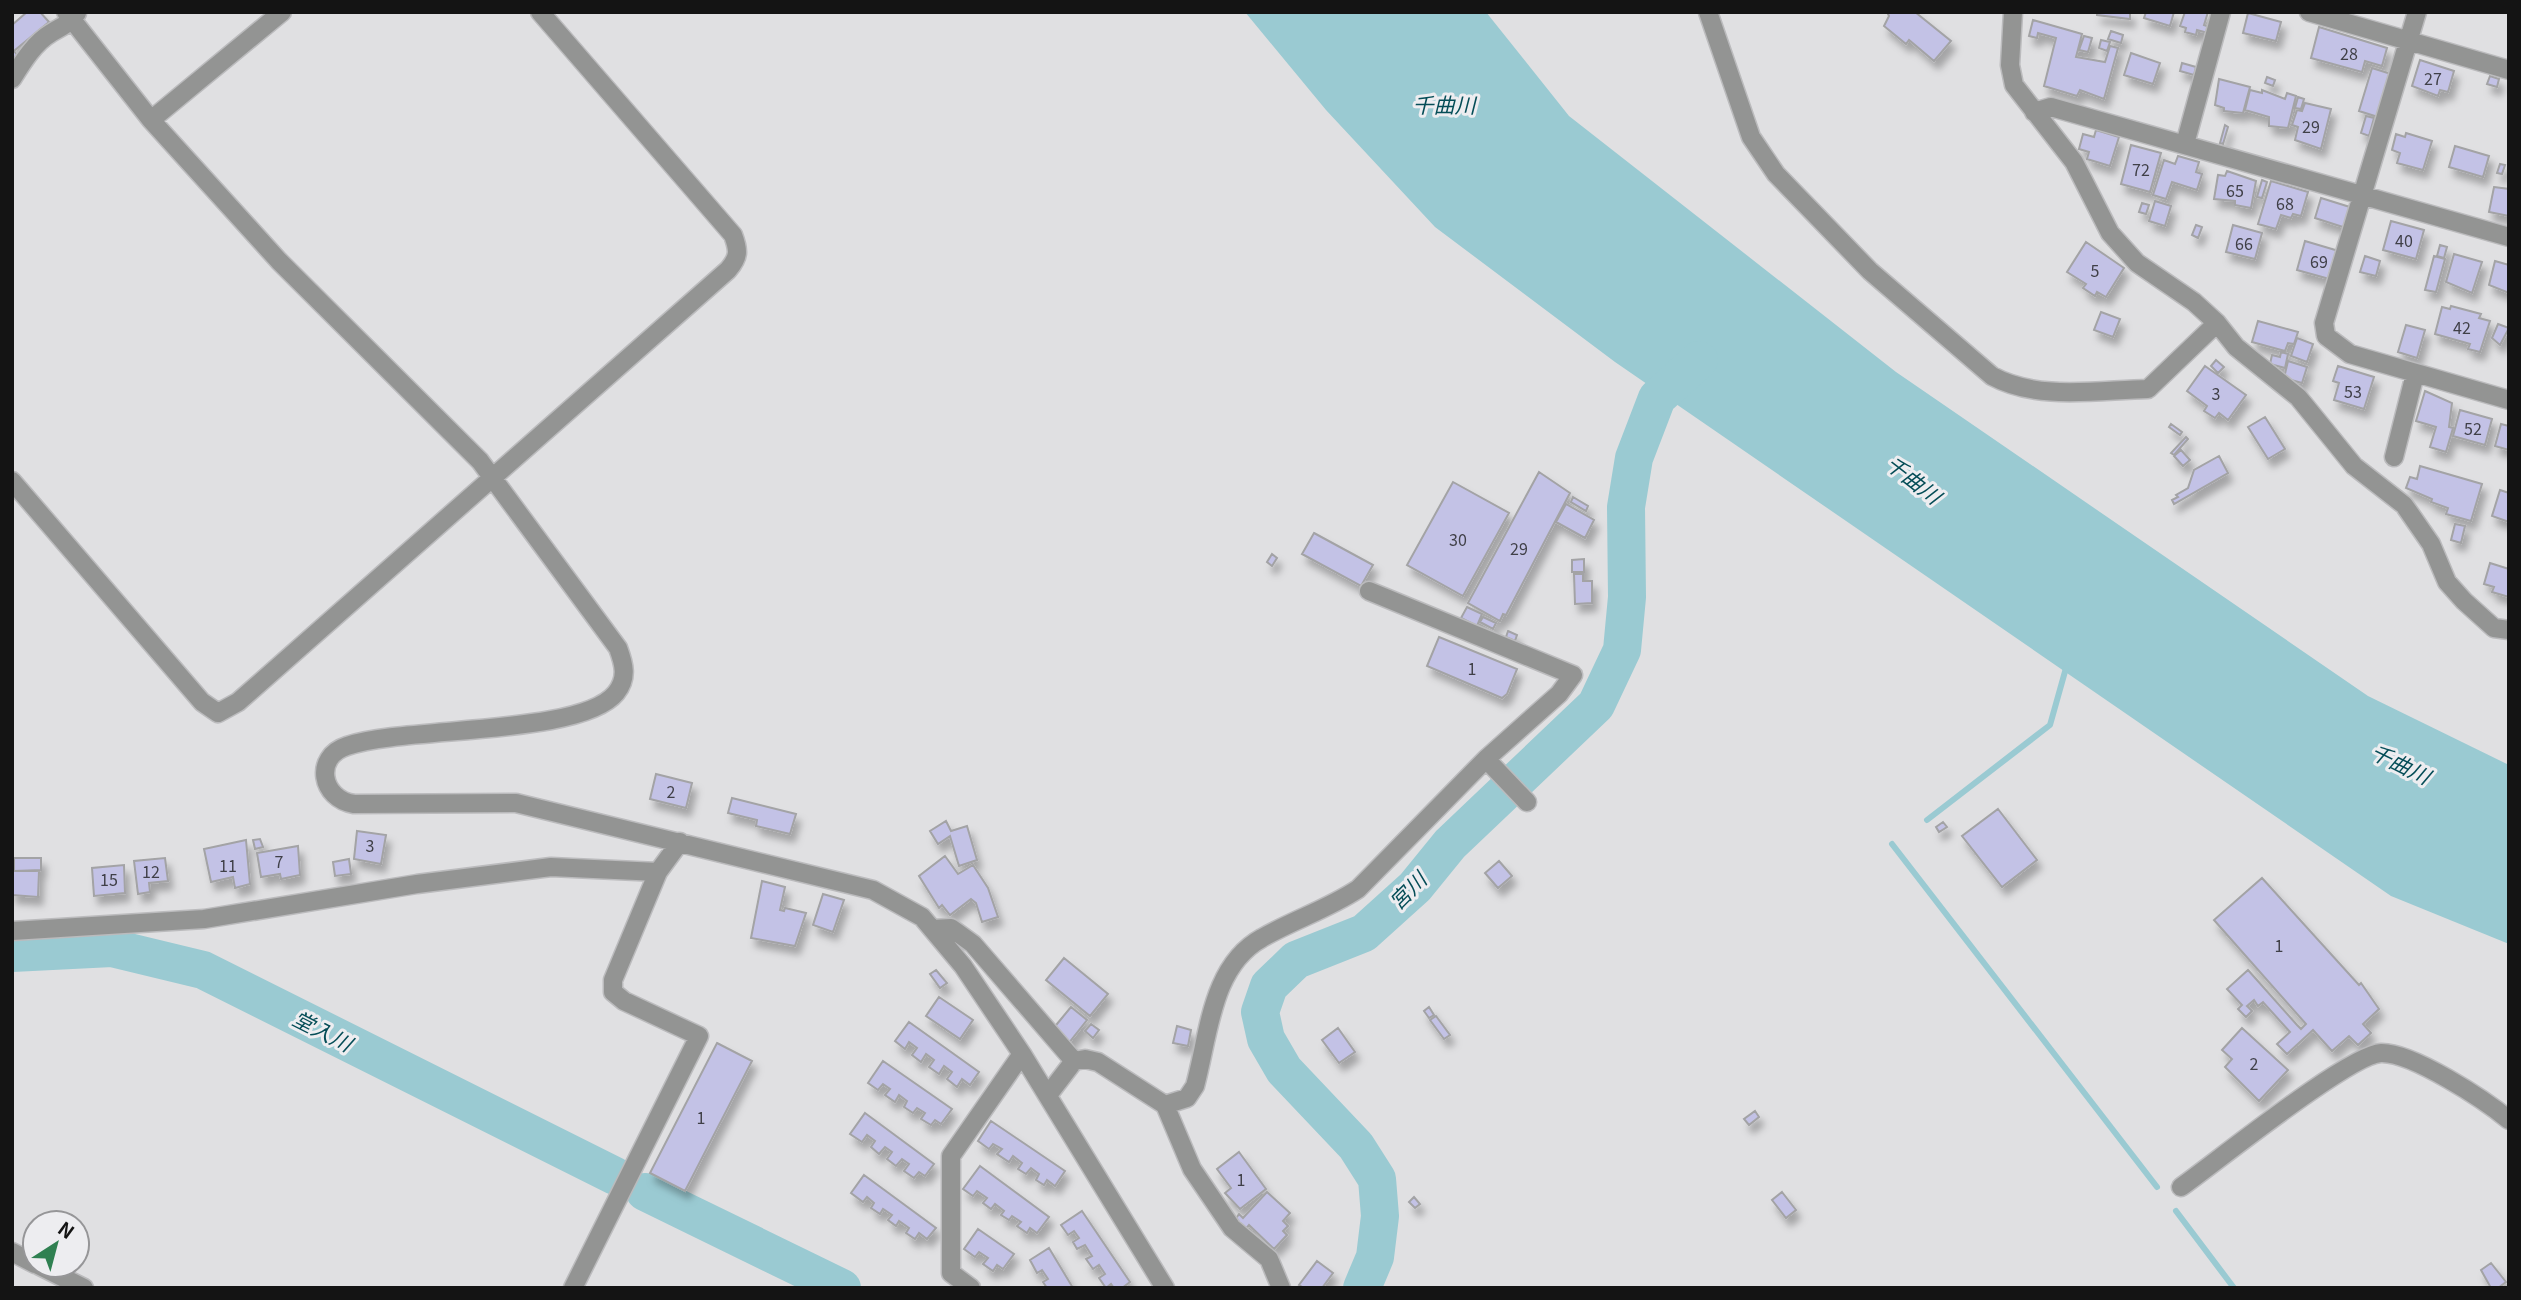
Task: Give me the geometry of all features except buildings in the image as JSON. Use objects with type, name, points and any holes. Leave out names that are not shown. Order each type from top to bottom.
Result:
[{"type":"street","points":[[150,120],[282,12]]},
{"type":"street","points":[[12,481],[202,702],[218,713],[238,702],[495,478],[729,270],[738,258],[738,248],[733,235],[540,12]]},
{"type":"street","points":[[1708,12],[1751,137],[1776,174],[1870,271],[1992,376],[2010,386],[2033,391],[2148,389],[2217,323]]},
{"type":"street","points":[[2013,12],[2010,65],[2014,85],[2074,162],[2110,233],[2137,263],[2194,302],[2217,323],[2236,347],[2305,404],[2354,466],[2404,505],[2431,544],[2447,582],[2464,601],[2494,628],[2509,630]]},
{"type":"street","points":[[2185,144],[2221,12]]},
{"type":"street","points":[[2309,12],[2509,70]]},
{"type":"street","points":[[2417,12],[2324,323],[2326,335],[2350,354],[2509,400]]},
{"type":"street","points":[[12,79],[34,48],[72,15],[150,120],[289,271],[462,440],[495,478],[618,648],[625,669],[623,681],[606,702],[547,721],[373,739],[340,748],[327,762],[324,780],[331,795],[354,804],[516,803],[873,890],[906,906],[933,929],[963,966],[1048,1095],[1165,1288]]},
{"type":"street","points":[[2034,112],[2051,107],[2509,237]]},
{"type":"street","points":[[2394,457],[2415,374]]},
{"type":"street","points":[[1165,1105],[1187,1098],[1195,1086],[1219,991],[1241,952],[1260,939],[1335,904],[1358,889],[1486,759],[1559,694],[1573,675],[1369,591]]},
{"type":"street","points":[[1486,759],[1525,799]]},
{"type":"street","points":[[573,1288],[699,1036],[624,1001],[613,992],[613,980],[658,872],[680,842]]},
{"type":"street","points":[[12,931],[204,919],[417,884],[551,867],[658,872]]},
{"type":"street","points":[[933,929],[951,928],[973,944],[1074,1061]]},
{"type":"street","points":[[971,1288],[951,1273],[951,1156],[1022,1054]]},
{"type":"street","points":[[2182,1187],[2332,1077],[2370,1055],[2393,1055],[2449,1080],[2509,1120]]},
{"type":"street","points":[[1048,1095],[1074,1061],[1085,1059],[1098,1062],[1165,1105],[1192,1169],[1232,1228],[1269,1259],[1281,1288]]},
{"type":"street","points":[[65,1279],[83,1288]]},
{"type":"water","name":"千曲川","points":[[1245,12],[1486,12],[1569,116],[1896,372],[2368,696],[2509,765],[2509,944],[2391,896],[1615,362],[1435,227],[1326,110]]},
{"type":"waterway","name":"宮川","points":[[1362,1288],[1375,1257],[1380,1216],[1377,1179],[1356,1146],[1284,1070],[1266,1039],[1260,1012],[1269,986],[1296,960],[1364,933],[1415,887],[1450,844],[1596,705],[1622,650],[1627,597],[1626,507],[1634,458],[1657,398],[1699,360]]},
{"type":"waterway","points":[[1927,820],[2050,725],[2066,668]]},
{"type":"waterway","points":[[1892,844],[2157,1187]]},
{"type":"waterway","name":"堂入川","points":[[12,953],[112,948],[203,970],[615,1176]]},
{"type":"waterway","name":"堂入川","points":[[645,1192],[842,1288]]},
{"type":"waterway","points":[[2176,1211],[2234,1288]]}]
